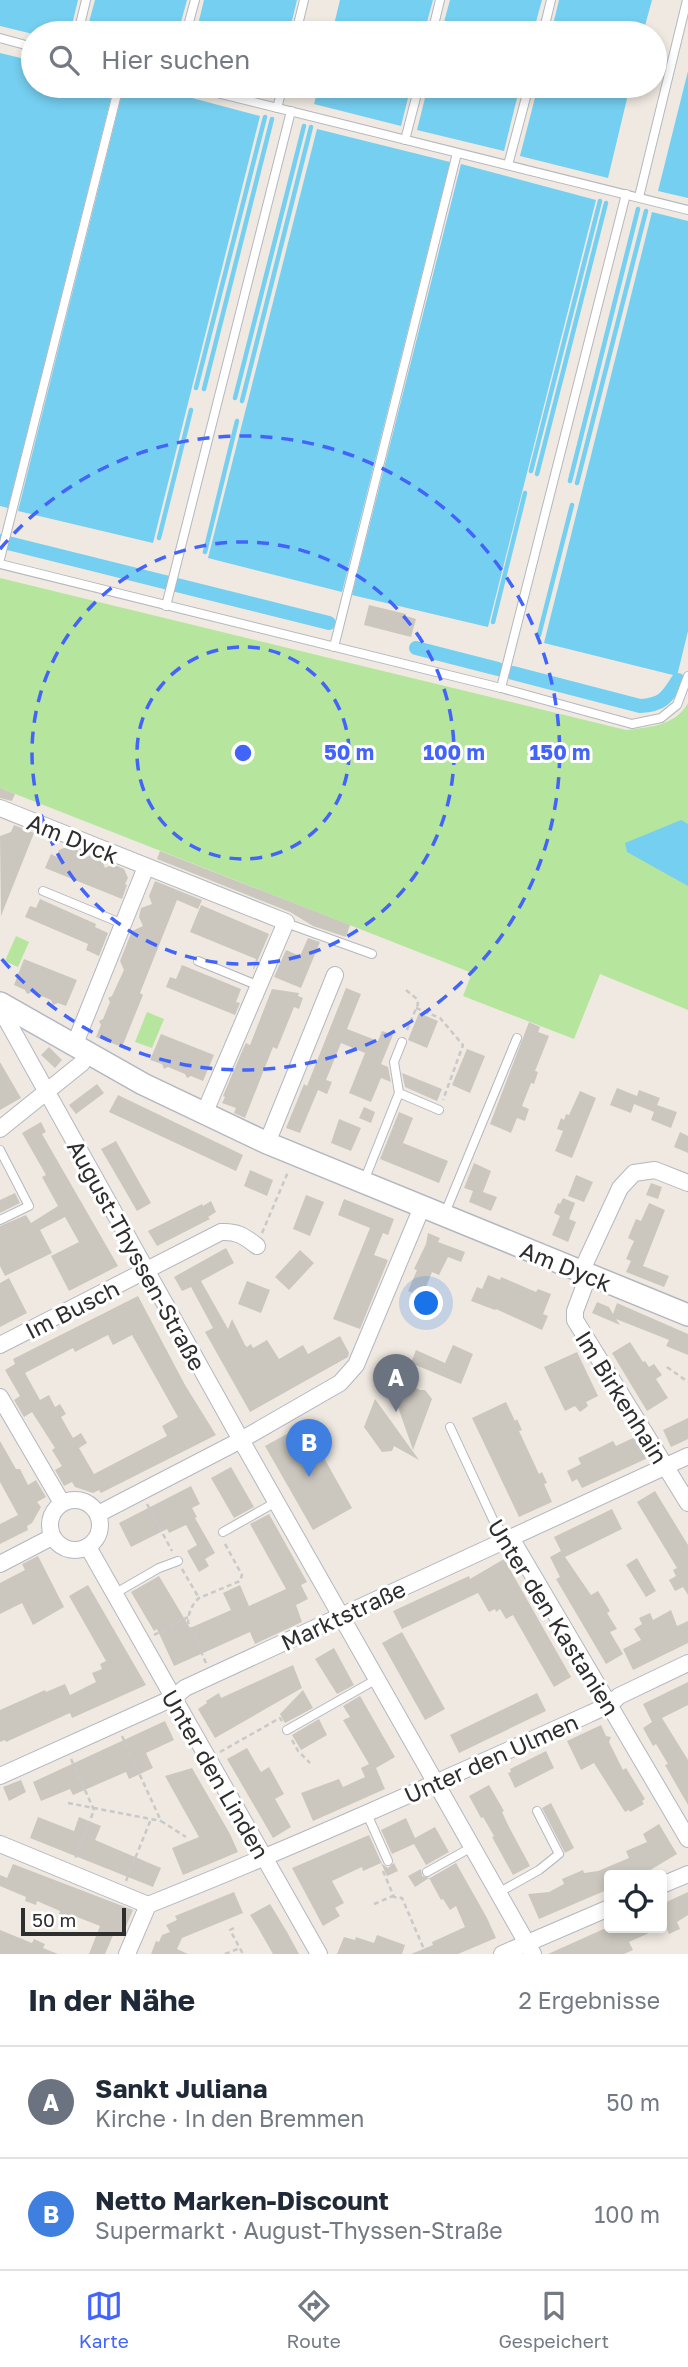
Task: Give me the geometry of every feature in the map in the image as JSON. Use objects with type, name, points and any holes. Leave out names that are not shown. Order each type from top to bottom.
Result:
[{"type":"main road","name":"Am Dyck","points":[[0,1006],[204,1114],[295,1156],[444,1216],[583,1279],[688,1315]]},
{"type":"street","name":"Am Dyck","points":[[0,808],[286,923]]},
{"type":"street","name":"Am Dyck","points":[[80,1050],[123,924],[146,867]]},
{"type":"street","points":[[204,1114],[286,923]]},
{"type":"street","points":[[267,1143],[335,975]]},
{"type":"street","name":"August-Thyssen-Straße","points":[[0,1006],[46,1094],[530,1948]]},
{"type":"street","points":[[0,1129],[82,1063],[80,1050]]},
{"type":"street","name":"Im Birkenhain","points":[[688,1183],[655,1170],[634,1173],[620,1188],[583,1279],[575,1311],[575,1320],[688,1503]]},
{"type":"street","points":[[98,1514],[241,1440],[340,1383],[356,1365],[422,1207]]},
{"type":"street","name":"Im Busch","points":[[0,1345],[221,1232],[232,1231],[243,1235],[257,1246]]},
{"type":"street","points":[[0,1397],[62,1503]]},
{"type":"street","name":"Marktstraße","points":[[0,1776],[173,1698],[185,1688],[688,1456]]},
{"type":"street","points":[[81,1500],[90,1504],[98,1514],[100,1532],[88,1547],[78,1551],[68,1550],[59,1546],[52,1537],[49,1529],[50,1518],[62,1503],[81,1500]]},
{"type":"street","points":[[0,1564],[52,1537]]},
{"type":"street","name":"Unter den Kastanien","points":[[511,1538],[688,1839]]},
{"type":"street","name":"Unter den Linden","points":[[88,1547],[319,1954]]},
{"type":"street","name":"Unter den Ulmen","points":[[148,1905],[436,1784],[609,1704],[619,1696],[688,1663]]},
{"type":"street","points":[[0,1844],[148,1905],[127,1954]]},
{"type":"street","points":[[667,1883],[688,1874]]},
{"type":"street","points":[[502,1954],[530,1948],[604,1911]]},
{"type":"lane","points":[[81,21],[86,0]]},
{"type":"lane","points":[[189,21],[195,0]]},
{"type":"lane","points":[[299,21],[304,0]]},
{"type":"lane","points":[[435,21],[440,0]]},
{"type":"lane","points":[[545,21],[551,0]]},
{"type":"lane","points":[[667,82],[687,0]]},
{"type":"lane","points":[[0,38],[21,44]]},
{"type":"lane","points":[[0,559],[116,98]]},
{"type":"lane","points":[[237,98],[688,209]]},
{"type":"lane","points":[[277,108],[280,98]]},
{"type":"lane","points":[[405,139],[416,98]]},
{"type":"lane","points":[[508,166],[526,98]]},
{"type":"lane","points":[[639,197],[663,98]]},
{"type":"lane","points":[[166,606],[291,111]]},
{"type":"lane","points":[[334,647],[457,153]]},
{"type":"lane","points":[[501,688],[626,194]]},
{"type":"lane","points":[[0,565],[501,688],[632,724],[661,718],[677,705],[688,676]]},
{"type":"lane","points":[[43,891],[123,924]]},
{"type":"lane","points":[[286,923],[372,954]]},
{"type":"lane","points":[[198,961],[259,986]]},
{"type":"lane","points":[[444,1216],[517,1038]]},
{"type":"lane","points":[[362,1183],[399,1093],[394,1062],[402,1042]]},
{"type":"lane","points":[[399,1093],[439,1110]]},
{"type":"lane","points":[[0,1150],[29,1206],[0,1220]]},
{"type":"lane","name":"Unter den Kastanien","points":[[450,1427],[496,1526],[511,1538]]},
{"type":"lane","points":[[223,1532],[276,1502]]},
{"type":"lane","points":[[114,1594],[159,1568],[178,1561]]},
{"type":"lane","points":[[287,1730],[377,1679]]},
{"type":"lane","points":[[498,1893],[538,1870],[559,1854],[537,1811]]},
{"type":"lane","points":[[367,1814],[388,1861]]},
{"type":"lane","points":[[427,1872],[472,1847]]},
{"type":"path","points":[[402,1042],[417,999],[406,990]]},
{"type":"path","points":[[416,1008],[440,1018],[463,1045],[439,1110]]},
{"type":"path","points":[[257,1246],[295,1156]]},
{"type":"path","points":[[667,1367],[688,1382]]},
{"type":"path","points":[[141,1492],[199,1598]]},
{"type":"path","points":[[212,1676],[188,1617],[199,1598],[240,1581],[243,1575],[222,1539],[223,1532]]},
{"type":"path","points":[[142,1642],[188,1617]]},
{"type":"path","points":[[208,1759],[281,1718],[298,1751],[310,1763]]},
{"type":"path","points":[[116,1723],[161,1821]]},
{"type":"path","points":[[66,1746],[94,1808],[70,1873]]},
{"type":"path","points":[[68,1803],[161,1821],[186,1837]]},
{"type":"path","points":[[121,1894],[151,1819]]},
{"type":"path","points":[[388,1861],[380,1865],[393,1896]]},
{"type":"path","points":[[374,1905],[393,1896],[402,1898],[426,1954]]},
{"type":"path","points":[[234,1928],[230,1930],[243,1954]]},
{"type":"path","points":[[225,1954],[240,1948]]},
{"type":"green space","points":[[0,578],[626,730],[669,721],[683,711],[688,703],[688,1010],[600,974],[574,1039],[463,996],[472,973],[0,788]]},
{"type":"green space","points":[[16,936],[29,942],[18,967],[5,961]]},
{"type":"green space","points":[[147,1012],[164,1019],[152,1048],[135,1042]]},
{"type":"water","points":[[0,0],[78,0],[73,21],[21,21],[21,31],[0,26]]},
{"type":"water","points":[[95,0],[187,0],[181,21],[89,21]]},
{"type":"water","points":[[204,0],[297,0],[292,21],[199,21]]},
{"type":"water","points":[[340,0],[433,0],[427,21],[335,21]]},
{"type":"water","points":[[450,0],[542,0],[536,21],[444,21]]},
{"type":"water","points":[[559,0],[652,0],[646,21],[554,21]]},
{"type":"water","points":[[0,53],[21,58],[21,98],[111,98],[8,508],[0,506]]},
{"type":"water","points":[[688,71],[688,198],[658,191]]},
{"type":"water","points":[[121,98],[192,98],[260,116],[153,543],[18,511]]},
{"type":"water","points":[[316,98],[408,98],[401,126],[314,104]]},
{"type":"water","points":[[425,98],[517,98],[504,151],[417,130]]},
{"type":"water","points":[[535,98],[627,98],[608,178],[520,156]]},
{"type":"water","points":[[317,129],[450,162],[342,592],[208,558]]},
{"type":"water","points":[[461,164],[596,200],[488,627],[352,595]]},
{"type":"water","points":[[652,212],[688,221],[688,631],[677,676],[544,643]]},
{"type":"water","points":[[681,820],[688,824],[688,886],[627,852],[625,843]]},
{"type":"building","points":[[369,605],[416,619],[411,637],[364,625]]},
{"type":"building","points":[[0,788],[15,794],[12,801],[0,798]]},
{"type":"building","points":[[14,825],[34,833],[1,916],[0,836],[11,832]]},
{"type":"building","points":[[68,846],[79,851],[82,859],[91,855],[102,860],[105,868],[113,864],[124,869],[128,878],[122,899],[45,868],[51,854],[57,857],[59,850]]},
{"type":"building","points":[[160,851],[350,925],[346,937],[313,926],[290,912],[157,859]]},
{"type":"building","points":[[155,881],[202,900],[198,909],[177,900],[122,1047],[96,1037],[101,1025],[99,1021],[103,1019],[110,1002],[108,998],[112,996],[124,970],[120,961],[132,931],[143,926],[139,917],[141,908],[152,904],[149,896]]},
{"type":"building","points":[[40,899],[96,924],[95,927],[108,933],[99,956],[86,950],[88,944],[25,917],[30,906],[36,908]]},
{"type":"building","points":[[201,905],[269,934],[254,969],[256,959],[190,932]]},
{"type":"building","points":[[308,938],[320,942],[301,988],[274,977],[286,950],[300,956]]},
{"type":"building","points":[[24,959],[77,980],[66,1006],[58,1003],[53,1005],[51,1000],[32,992],[27,994],[25,990],[14,985]]},
{"type":"building","points":[[182,965],[241,989],[236,1002],[240,1003],[235,1015],[166,987],[170,977],[176,979]]},
{"type":"building","points":[[346,988],[361,994],[347,1029],[378,1041],[382,1031],[393,1035],[381,1064],[388,1067],[391,1082],[381,1078],[371,1102],[349,1093],[365,1053],[341,1043],[326,1080],[332,1082],[327,1094],[318,1090],[300,1133],[286,1128],[304,1084],[307,1086]]},
{"type":"building","points":[[272,989],[299,993],[298,996],[303,998],[299,1009],[294,1007],[277,1049],[273,1047],[245,1118],[234,1113],[236,1108],[222,1103],[225,1097],[223,1096],[246,1043],[250,1045]]},
{"type":"building","points":[[419,1013],[438,1021],[427,1048],[408,1040]]},
{"type":"building","points":[[529,1022],[540,1027],[538,1032],[549,1036],[535,1071],[538,1072],[534,1084],[531,1083],[522,1106],[529,1109],[525,1121],[517,1118],[511,1133],[490,1124]]},
{"type":"building","points":[[161,1034],[214,1055],[203,1081],[191,1076],[187,1078],[185,1074],[168,1067],[164,1069],[162,1064],[150,1060]]},
{"type":"building","points":[[49,1047],[62,1060],[55,1068],[41,1055]]},
{"type":"building","points":[[467,1049],[485,1056],[470,1093],[452,1085]]},
{"type":"building","points":[[0,1062],[21,1098],[0,1110]]},
{"type":"building","points":[[402,1073],[442,1089],[437,1101],[405,1087]]},
{"type":"building","points":[[97,1084],[104,1093],[76,1114],[69,1105]]},
{"type":"building","points":[[617,1088],[637,1096],[639,1090],[660,1098],[657,1105],[677,1112],[671,1128],[651,1120],[654,1112],[634,1104],[631,1113],[610,1105]]},
{"type":"building","points":[[580,1091],[596,1098],[572,1158],[555,1151],[563,1131],[557,1129],[561,1118],[564,1120],[566,1114],[569,1115]]},
{"type":"building","points":[[118,1095],[243,1155],[236,1171],[109,1112]]},
{"type":"building","points":[[364,1107],[375,1112],[371,1123],[359,1118]]},
{"type":"building","points":[[399,1112],[413,1118],[403,1143],[448,1161],[439,1183],[380,1159]]},
{"type":"building","points":[[339,1119],[361,1128],[351,1151],[331,1143]]},
{"type":"building","points":[[41,1122],[46,1132],[42,1134],[118,1266],[69,1291],[51,1256],[79,1242],[65,1217],[40,1230],[52,1253],[5,1276],[0,1266],[0,1226],[26,1215],[31,1223],[58,1206],[42,1177],[46,1175],[22,1133]]},
{"type":"building","points":[[680,1132],[688,1136],[688,1153],[674,1147]]},
{"type":"building","points":[[116,1141],[151,1203],[137,1211],[101,1149]]},
{"type":"building","points":[[474,1163],[491,1171],[483,1192],[497,1197],[491,1211],[469,1202],[473,1191],[464,1188]]},
{"type":"building","points":[[250,1170],[273,1180],[267,1196],[244,1186]]},
{"type":"building","points":[[576,1175],[593,1182],[584,1202],[568,1196]]},
{"type":"building","points":[[651,1183],[662,1187],[658,1199],[646,1195]]},
{"type":"building","points":[[15,1193],[20,1203],[0,1213],[0,1200]]},
{"type":"building","points":[[306,1195],[324,1202],[310,1236],[293,1229]]},
{"type":"building","points":[[563,1198],[575,1203],[569,1219],[576,1222],[568,1242],[552,1235],[560,1216],[554,1213]]},
{"type":"building","points":[[344,1199],[394,1219],[388,1235],[383,1233],[374,1255],[388,1260],[360,1329],[333,1319],[370,1228],[338,1215]]},
{"type":"building","points":[[211,1201],[216,1212],[208,1217],[210,1219],[157,1246],[148,1231]]},
{"type":"building","points":[[649,1203],[665,1210],[643,1266],[669,1276],[664,1287],[626,1272],[631,1261],[626,1259],[634,1241],[628,1238],[636,1219],[641,1221]]},
{"type":"building","points":[[428,1233],[440,1238],[438,1242],[465,1252],[461,1262],[448,1257],[439,1275],[432,1272],[422,1297],[408,1291]]},
{"type":"building","points":[[226,1248],[234,1263],[201,1281],[228,1329],[232,1319],[247,1347],[251,1344],[253,1348],[267,1340],[279,1359],[303,1345],[308,1354],[340,1336],[349,1353],[348,1357],[250,1412],[205,1332],[213,1328],[191,1287],[182,1291],[174,1277]]},
{"type":"building","points":[[300,1250],[314,1263],[289,1290],[275,1277]]},
{"type":"building","points":[[488,1275],[500,1280],[501,1277],[536,1292],[538,1289],[551,1294],[543,1314],[548,1316],[542,1330],[471,1301],[477,1287],[482,1289]]},
{"type":"building","points":[[9,1278],[27,1313],[0,1327],[0,1283]]},
{"type":"building","points":[[247,1281],[270,1290],[261,1313],[238,1304]]},
{"type":"building","points":[[138,1296],[185,1385],[216,1435],[101,1493],[99,1490],[93,1493],[75,1487],[72,1482],[64,1486],[55,1470],[62,1466],[52,1450],[55,1448],[32,1412],[24,1417],[14,1400],[20,1396],[5,1370],[15,1364],[13,1359]],"holes":[[[108,1335],[113,1345],[132,1335],[178,1417],[162,1426],[167,1436],[94,1474],[79,1448],[87,1443],[81,1433],[73,1438],[61,1417],[66,1414],[60,1404],[55,1407],[49,1395],[40,1400],[25,1373],[73,1348],[75,1352]]]},
{"type":"building","points":[[597,1302],[609,1307],[613,1314],[617,1303],[688,1334],[688,1355],[666,1346],[669,1340],[616,1319],[620,1325],[592,1313]]},
{"type":"building","points":[[630,1342],[643,1362],[649,1367],[654,1364],[662,1375],[656,1379],[668,1398],[647,1411],[612,1353]]},
{"type":"building","points":[[453,1345],[473,1354],[461,1384],[411,1363],[416,1350],[445,1363]]},
{"type":"building","points":[[577,1352],[598,1396],[586,1402],[588,1406],[580,1412],[575,1406],[565,1411],[544,1367]]},
{"type":"building","points":[[401,1364],[409,1367],[413,1373],[408,1384],[425,1390],[432,1399],[413,1450],[391,1387]]},
{"type":"building","points":[[375,1399],[419,1460],[394,1446],[392,1451],[382,1452],[364,1427]]},
{"type":"building","points":[[506,1402],[515,1421],[517,1419],[522,1430],[519,1431],[539,1474],[542,1472],[552,1502],[519,1517],[472,1418]]},
{"type":"building","points":[[688,1418],[688,1439],[671,1447],[663,1430]]},
{"type":"building","points":[[305,1424],[352,1508],[313,1530],[265,1446]]},
{"type":"building","points":[[635,1437],[648,1458],[582,1488],[577,1479],[572,1482],[567,1471],[581,1464],[578,1458],[613,1441],[616,1446]]},
{"type":"building","points":[[0,1441],[28,1485],[36,1480],[46,1497],[37,1502],[41,1507],[32,1523],[27,1526],[28,1530],[0,1544],[0,1524],[18,1515],[0,1482]]},
{"type":"building","points":[[231,1467],[254,1507],[234,1518],[211,1478]]},
{"type":"building","points":[[191,1486],[200,1504],[192,1508],[197,1517],[195,1518],[215,1553],[205,1559],[209,1566],[199,1572],[187,1551],[197,1545],[186,1525],[169,1533],[167,1529],[131,1547],[119,1523]]},
{"type":"building","points":[[655,1491],[688,1545],[688,1595],[683,1587],[675,1591],[669,1580],[676,1576],[673,1570],[677,1568],[637,1502]]},
{"type":"building","points":[[612,1509],[622,1529],[565,1557],[591,1595],[598,1591],[617,1629],[610,1632],[623,1654],[606,1664],[556,1579],[560,1577],[550,1557],[561,1551],[554,1537]]},
{"type":"building","points":[[269,1514],[307,1582],[301,1585],[308,1599],[296,1605],[302,1622],[255,1644],[250,1632],[174,1666],[157,1629],[154,1631],[131,1592],[159,1576],[190,1628],[231,1610],[223,1593],[240,1585],[249,1606],[286,1589],[250,1524]]},
{"type":"building","points":[[38,1556],[64,1607],[33,1625],[22,1603],[0,1614],[0,1583],[25,1570],[22,1564]]},
{"type":"building","points":[[637,1558],[656,1591],[646,1597],[626,1565]]},
{"type":"building","points":[[504,1559],[571,1677],[554,1687],[513,1615],[506,1619],[500,1609],[489,1612],[478,1593],[402,1629],[393,1611],[469,1576],[470,1579]]},
{"type":"building","points":[[88,1585],[146,1685],[72,1718],[70,1713],[6,1742],[0,1742],[0,1710],[65,1684],[70,1695],[96,1682],[92,1673],[102,1669],[100,1664],[106,1661],[69,1596]]},
{"type":"building","points":[[671,1610],[677,1626],[688,1621],[688,1643],[633,1670],[623,1649],[641,1640],[634,1629],[642,1624],[639,1618],[650,1613],[653,1620]]},
{"type":"building","points":[[402,1632],[445,1709],[425,1720],[382,1643]]},
{"type":"building","points":[[334,1648],[354,1685],[337,1694],[315,1659]]},
{"type":"building","points":[[293,1665],[302,1688],[215,1738],[198,1709],[207,1703],[206,1701],[219,1693],[221,1698]]},
{"type":"building","points":[[688,1682],[688,1705],[662,1718],[688,1760],[688,1805],[665,1765],[668,1764],[643,1728],[652,1722],[643,1704]]},
{"type":"building","points":[[303,1690],[313,1708],[285,1723],[280,1714]]},
{"type":"building","points":[[537,1693],[546,1711],[459,1753],[450,1735]]},
{"type":"building","points":[[360,1696],[395,1757],[376,1768],[385,1789],[313,1821],[301,1793],[339,1779],[343,1787],[365,1777],[361,1768],[369,1764],[343,1720],[350,1717],[343,1706]]},
{"type":"building","points":[[319,1719],[327,1735],[301,1750],[292,1735]]},
{"type":"building","points":[[165,1721],[174,1740],[146,1753],[153,1768],[129,1779],[126,1772],[73,1795],[70,1789],[41,1801],[33,1782]]},
{"type":"building","points":[[601,1725],[606,1736],[611,1737],[609,1742],[623,1770],[626,1768],[645,1799],[642,1801],[644,1804],[630,1812],[625,1812],[594,1763],[581,1770],[567,1741]]},
{"type":"building","points":[[247,1748],[261,1772],[269,1767],[284,1794],[275,1799],[291,1827],[273,1838],[227,1759]]},
{"type":"building","points":[[546,1751],[554,1768],[515,1788],[508,1773],[511,1772],[510,1769]]},
{"type":"building","points":[[192,1768],[238,1852],[183,1875],[172,1848],[199,1837],[165,1776]]},
{"type":"building","points":[[21,1780],[26,1792],[9,1801],[3,1787]]},
{"type":"building","points":[[489,1785],[530,1866],[513,1875],[492,1837],[494,1836],[469,1796]]},
{"type":"building","points":[[551,1803],[574,1848],[565,1853],[542,1808]]},
{"type":"building","points":[[38,1817],[74,1831],[79,1817],[101,1826],[95,1840],[161,1868],[153,1887],[30,1838]]},
{"type":"building","points":[[406,1818],[415,1838],[435,1827],[449,1852],[426,1865],[414,1844],[392,1854],[381,1830]]},
{"type":"building","points":[[659,1824],[677,1854],[650,1870],[604,1870],[604,1891],[539,1919],[528,1894],[549,1892],[564,1884],[562,1879],[583,1870],[584,1873],[598,1871],[629,1858],[626,1851],[647,1842],[643,1834]]},
{"type":"building","points":[[369,1835],[382,1864],[388,1868],[394,1863],[398,1871],[387,1876],[381,1863],[363,1871],[362,1867],[332,1881],[344,1903],[335,1908],[340,1916],[323,1926],[292,1868]]},
{"type":"building","points":[[456,1863],[496,1938],[458,1954],[411,1954],[465,1927],[456,1906],[450,1910],[429,1878],[415,1887],[408,1876],[421,1869],[422,1876],[430,1878]]},
{"type":"building","points":[[13,1864],[133,1910],[122,1936],[114,1933],[105,1954],[89,1954],[100,1926],[72,1915],[70,1919],[64,1917],[59,1914],[60,1911],[37,1901],[36,1905],[25,1901],[26,1897],[0,1886],[0,1875],[7,1878]]},
{"type":"building","points":[[234,1892],[243,1913],[182,1938],[177,1949],[188,1954],[151,1954],[156,1941],[159,1942],[162,1935],[170,1932],[166,1925],[177,1920],[175,1916]]},
{"type":"building","points":[[688,1892],[688,1915],[677,1922],[680,1929],[669,1934],[667,1929],[667,1902]]},
{"type":"building","points":[[270,1904],[299,1954],[273,1954],[250,1915]]},
{"type":"building","points":[[604,1929],[604,1933],[649,1933],[629,1942],[633,1950],[624,1954],[548,1954]]},
{"type":"building","points":[[0,1930],[32,1943],[34,1939],[45,1944],[43,1948],[58,1954],[0,1954]]},
{"type":"building","points":[[377,1935],[405,1945],[402,1954],[337,1954],[344,1937],[355,1940],[356,1937],[374,1943]]},
{"type":"waterway","points":[[196,388],[265,117]]},
{"type":"waterway","points":[[204,389],[272,119]]},
{"type":"waterway","points":[[235,398],[304,126]]},
{"type":"waterway","points":[[242,401],[311,127]]},
{"type":"waterway","points":[[531,471],[600,201]]},
{"type":"waterway","points":[[537,474],[606,203]]},
{"type":"waterway","points":[[570,481],[638,209]]},
{"type":"waterway","points":[[577,483],[646,211]]},
{"type":"waterway","points":[[159,538],[191,410]]},
{"type":"waterway","points":[[205,552],[237,421]]},
{"type":"waterway","points":[[493,622],[525,493]]},
{"type":"waterway","points":[[539,635],[572,505]]},
{"type":"waterway","points":[[0,541],[329,623]]},
{"type":"waterway","points":[[416,648],[498,669]]},
{"type":"waterway","points":[[513,673],[640,706],[654,704],[663,699],[678,680]]},
{"type":"place","name":"Sankt Juliana","points":[[396,1412]]},
{"type":"place","name":"Netto Marken-Discount","points":[[309,1477]]}]
